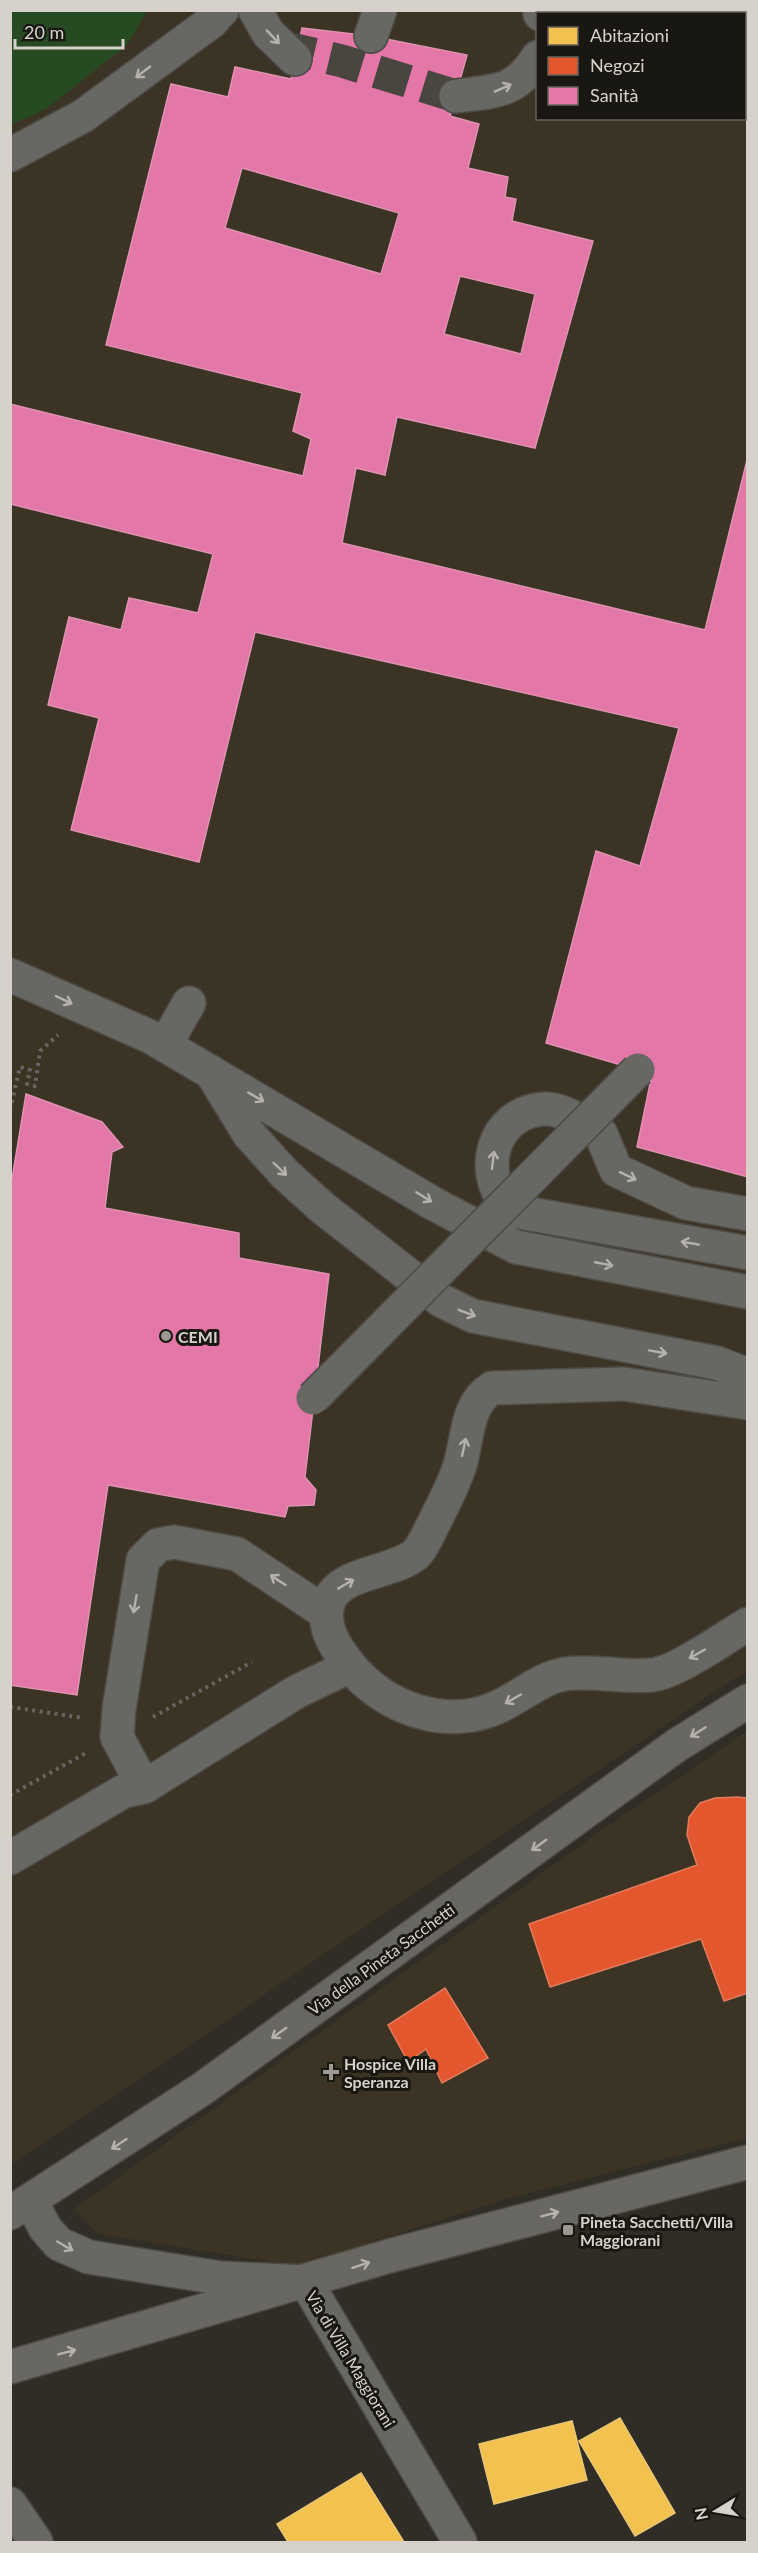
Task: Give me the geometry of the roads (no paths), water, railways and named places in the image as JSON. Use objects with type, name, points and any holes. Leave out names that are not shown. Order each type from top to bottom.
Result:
[{"type":"main road","name":"Via della Pineta Sacchetti","points":[[21,2207],[202,2089],[677,1745],[747,1701]]},
{"type":"main road","points":[[10,2367],[389,2256],[747,2162]]},
{"type":"street","points":[[10,155],[83,116],[211,22],[222,10]]},
{"type":"street","points":[[255,10],[268,33],[296,59]]},
{"type":"street","points":[[456,96],[498,92],[525,77],[536,59]]},
{"type":"street","points":[[10,975],[165,1045],[434,1204],[516,1247],[747,1292]]},
{"type":"street","points":[[165,1045],[189,1003]]},
{"type":"street","points":[[313,1398],[638,1070]]},
{"type":"street","points":[[210,1071],[237,1118],[263,1152],[324,1209],[442,1301],[473,1316],[717,1363],[747,1375]]},
{"type":"street","points":[[747,1214],[686,1203],[616,1170],[601,1134],[555,1110],[536,1111],[518,1117],[502,1132],[494,1148],[491,1174],[494,1185],[514,1211],[747,1253]]},
{"type":"street","points":[[747,1404],[624,1384],[492,1388],[484,1393],[476,1405],[460,1465],[449,1494],[418,1552],[404,1562],[342,1586],[331,1596],[326,1613],[333,1643],[350,1666],[373,1689],[404,1707],[437,1715],[468,1717],[501,1706],[564,1674],[644,1676],[663,1672],[747,1624]]},
{"type":"street","points":[[144,1786],[117,1737],[118,1709],[143,1560],[150,1550],[163,1544],[183,1542],[237,1554],[326,1613]]},
{"type":"street","points":[[10,1858],[124,1791],[144,1786],[296,1692],[350,1666]]},
{"type":"street","points":[[10,1879],[130,1808],[144,1786]]},
{"type":"street","name":"Via di Villa Maggiorani","points":[[21,2207],[59,2244],[89,2257],[220,2278],[306,2282],[460,2542]]},
{"type":"street","points":[[10,2504],[36,2542]]},
{"type":"tunnel","points":[[295,59],[292,49],[342,61],[456,96]]},
{"type":"place","name":"CEMI","points":[[166,1336]]},
{"type":"place","name":"Hospice Villa Speranza","points":[[331,2072]]},
{"type":"place","name":"Pineta Sacchetti/Villa Maggiorani","points":[[568,2230]]}]
